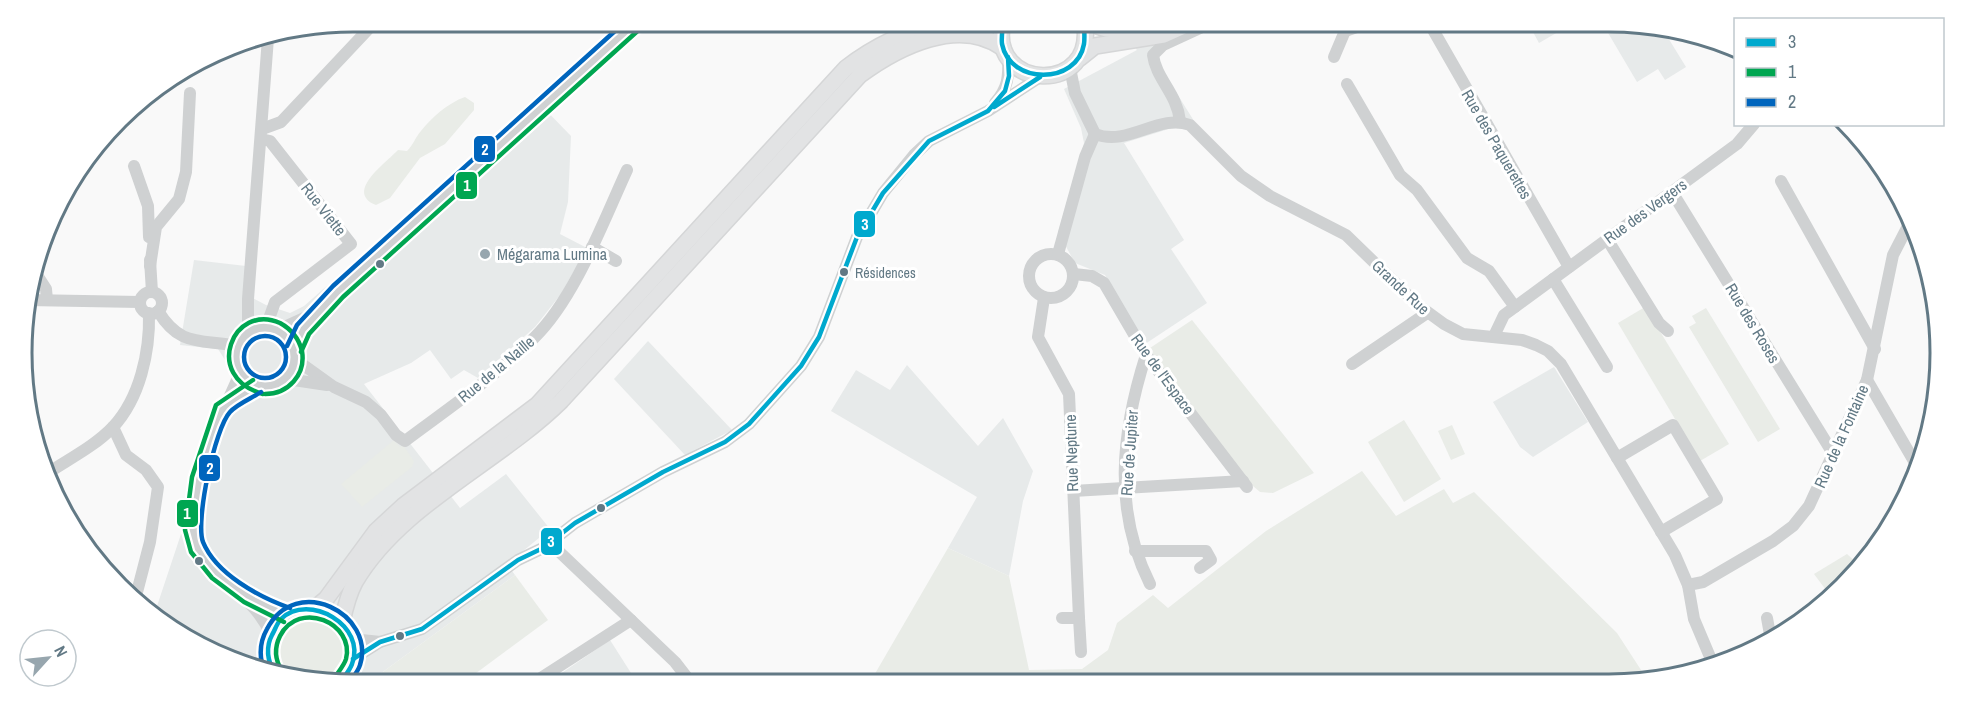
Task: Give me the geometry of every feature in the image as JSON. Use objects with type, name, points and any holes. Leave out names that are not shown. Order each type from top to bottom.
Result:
[{"type":"main road","points":[[315,608],[326,599],[376,531],[403,506],[537,405],[846,68],[865,53],[905,32]]},
{"type":"main road","points":[[1001,32],[1006,53]]},
{"type":"main road","points":[[1074,64],[1084,48],[1085,32]]},
{"type":"main road","points":[[342,622],[354,584],[383,546],[420,512],[528,431],[561,401],[860,75],[904,48],[946,36],[986,38],[1006,53],[1022,71],[1045,76],[1074,64],[1095,46],[1171,32]]},
{"type":"main road","points":[[271,664],[268,657],[271,635],[287,615],[315,608],[334,615],[342,622],[352,639],[353,659],[347,674]]},
{"type":"street","points":[[262,134],[281,122],[366,32]]},
{"type":"street","points":[[286,379],[303,330],[319,311],[625,32]]},
{"type":"street","points":[[353,659],[380,642],[422,629],[453,609],[518,560],[550,543],[562,532],[603,506],[663,472],[725,442],[749,424],[801,366],[819,336],[857,237],[884,193],[914,155],[929,141],[988,111],[1045,76],[1063,82],[1075,93],[1095,134],[1107,139],[1119,138],[1180,121],[1178,104],[1154,63],[1153,55],[1163,45],[1191,32]]},
{"type":"street","points":[[1334,57],[1341,32]]},
{"type":"street","name":"Rue des Paquerettes","points":[[1434,32],[1569,267]]},
{"type":"street","points":[[268,43],[248,298],[248,332],[237,346],[235,356],[240,373],[248,382],[257,386],[273,386],[286,379],[334,387]]},
{"type":"street","points":[[988,111],[1005,91],[1009,76],[1006,53]]},
{"type":"street","points":[[1074,64],[1075,93]]},
{"type":"street","points":[[1347,84],[1400,175],[1417,190],[1467,258],[1489,271],[1515,307]]},
{"type":"street","points":[[150,266],[156,227],[179,199],[186,172],[190,93]]},
{"type":"street","name":"Grande Rue","points":[[1180,121],[1190,125],[1203,136],[1222,160],[1255,187],[1346,235],[1427,313],[1463,334],[1522,340],[1548,351],[1561,364],[1683,572],[1688,585],[1694,619],[1710,658]]},
{"type":"street","name":"Rue des Vergers","points":[[1494,336],[1498,323],[1515,307],[1737,144],[1752,126]]},
{"type":"street","name":"Rue Viette","points":[[262,134],[270,141],[351,244],[275,302],[270,328]]},
{"type":"street","points":[[1058,254],[1085,157],[1095,134]]},
{"type":"street","points":[[54,469],[112,427],[130,403],[139,383],[153,312],[161,305],[160,298],[152,292],[148,206],[134,166]]},
{"type":"street","name":"Rue de la Naille","points":[[334,387],[366,402],[381,415],[396,435],[405,441],[488,379],[536,337],[555,310],[592,247],[627,170]]},
{"type":"street","points":[[1781,181],[1875,349]]},
{"type":"street","name":"Rue des Roses","points":[[1672,192],[1834,454]]},
{"type":"street","name":"Rue de la Fontaine","points":[[1688,585],[1702,582],[1773,541],[1793,526],[1809,506],[1867,380],[1893,255],[1906,230]]},
{"type":"street","points":[[1607,239],[1659,324],[1668,331]]},
{"type":"street","points":[[592,247],[616,261]]},
{"type":"street","points":[[1058,254],[1068,260],[1074,274],[1068,292],[1057,298],[1044,298],[1032,288],[1029,273],[1036,260],[1042,255],[1058,254]]},
{"type":"street","name":"Rue de l'Espace","points":[[1074,274],[1092,276],[1104,283],[1146,355],[1245,484],[1124,488]]},
{"type":"street","points":[[1553,279],[1607,367]]},
{"type":"street","points":[[40,280],[46,289],[47,300]]},
{"type":"street","points":[[152,292],[143,296],[140,302],[142,308],[153,312],[174,333],[188,339],[237,346]]},
{"type":"street","points":[[248,298],[270,328],[285,335],[295,354],[334,387]]},
{"type":"street","name":"Rue Neptune","points":[[1044,298],[1038,337],[1069,394],[1081,652]]},
{"type":"street","points":[[36,300],[140,302]]},
{"type":"street","points":[[248,332],[270,328],[319,311]]},
{"type":"street","points":[[1352,364],[1427,313]]},
{"type":"street","points":[[148,340],[174,333]]},
{"type":"street","name":"Rue de Jupiter","points":[[1146,355],[1130,412],[1124,488],[1135,552],[1150,584]]},
{"type":"street","points":[[240,373],[224,408],[197,491],[192,526],[194,541],[202,556],[259,613],[271,635]]},
{"type":"street","points":[[1867,380],[1912,458]]},
{"type":"street","points":[[224,408],[257,386]]},
{"type":"street","points":[[1617,458],[1673,425],[1717,499],[1661,532]]},
{"type":"street","points":[[112,427],[126,455],[146,470],[158,487],[150,542],[137,591]]},
{"type":"street","points":[[1073,491],[1124,488]]},
{"type":"street","points":[[550,543],[675,662],[684,674]]},
{"type":"street","points":[[1135,552],[1206,551],[1211,560],[1200,568]]},
{"type":"street","points":[[237,590],[287,615]]},
{"type":"street","points":[[1062,618],[1079,618]]},
{"type":"street","points":[[1767,618],[1769,631]]},
{"type":"street","points":[[549,674],[631,620]]},
{"type":"street","points":[[352,639],[380,642]]},
{"type":"street","points":[[264,662],[268,657]]},
{"type":"shaded area","points":[[1122,32],[1195,32],[1151,52],[1194,121],[1124,143],[1184,240],[1171,249],[1207,303],[1145,344],[1105,275],[1075,263],[1058,232],[1084,143],[1081,128],[1064,89],[1137,50]]},
{"type":"shaded area","points":[[1533,32],[1558,32],[1539,43]]},
{"type":"shaded area","points":[[1607,32],[1630,32],[1668,37],[1686,67],[1665,80],[1658,69],[1637,82]]},
{"type":"shaded area","points":[[465,97],[474,103],[474,110],[445,144],[420,158],[390,198],[376,205],[367,199],[364,193],[366,185],[377,170],[398,150],[407,151],[425,126],[441,111]]},
{"type":"shaded area","points":[[537,101],[571,136],[568,202],[560,234],[587,248],[561,294],[535,327],[478,378],[464,370],[451,379],[430,350],[411,363],[364,384],[460,508],[506,474],[550,529],[507,564],[515,575],[380,674],[332,674],[270,664],[211,641],[156,608],[181,534],[186,536],[185,515],[215,411],[232,379],[229,366],[218,349],[180,345],[194,260],[246,266],[243,293],[266,305],[290,313],[304,306]]},
{"type":"shaded area","points":[[1645,307],[1729,444],[1700,461],[1618,323]]},
{"type":"shaded area","points":[[1706,308],[1780,429],[1758,442],[1689,327],[1696,323],[1692,316]]},
{"type":"shaded area","points":[[1192,320],[1314,473],[1273,493],[1260,492],[1253,486],[1147,350]]},
{"type":"shaded area","points":[[648,341],[732,430],[685,455],[614,379]]},
{"type":"shaded area","points":[[907,365],[978,446],[1003,418],[1033,471],[1023,501],[1009,576],[948,548],[977,497],[831,411],[856,370],[890,390]]},
{"type":"shaded area","points":[[1554,367],[1588,422],[1533,457],[1520,447],[1493,402]]},
{"type":"shaded area","points":[[1404,420],[1441,479],[1404,502],[1368,442]]},
{"type":"shaded area","points":[[1452,425],[1465,454],[1451,460],[1438,431]]},
{"type":"shaded area","points":[[394,440],[400,447],[403,445],[414,461],[412,467],[362,507],[341,484]]},
{"type":"shaded area","points":[[1362,471],[1396,516],[1444,489],[1453,503],[1474,492],[1617,633],[1643,673],[875,674],[948,548],[1009,576],[1029,670],[1082,669],[1108,650],[1117,623],[1153,595],[1168,608],[1266,531]]},
{"type":"shaded area","points":[[1847,554],[1854,561],[1826,590],[1814,574]]},
{"type":"shaded area","points":[[515,575],[548,620],[475,674],[380,674]]},
{"type":"shaded area","points":[[308,619],[321,622],[339,634],[345,653],[334,674],[283,667],[280,660],[281,643],[285,635],[298,623]]},
{"type":"shaded area","points":[[610,640],[632,674],[560,674]]},
{"type":"transit line","name":"2","points":[[287,346],[297,325],[333,286],[614,32]]},
{"type":"transit line","name":"1","points":[[301,352],[309,334],[343,297],[636,32]]},
{"type":"transit line","name":"3","points":[[1002,32],[1002,44],[1008,57],[1017,67],[1030,73],[1043,75],[1057,73],[1069,67],[1079,57],[1084,44],[1084,32]]},
{"type":"transit line","name":"3","points":[[353,659],[380,642],[422,629],[518,560],[543,548],[575,523],[663,472],[725,442],[749,424],[801,366],[819,337],[857,237],[883,193],[929,141],[988,111],[1005,91],[1009,76],[1008,57]]},
{"type":"transit line","name":"3","points":[[994,107],[1040,77]]},
{"type":"transit line","name":"1","points":[[263,394],[244,385],[233,373],[229,359],[231,344],[238,332],[249,323],[263,319],[280,323],[291,331],[301,347],[303,360],[294,382],[281,391],[265,394]]},
{"type":"transit line","name":"2","points":[[265,336],[273,337],[280,342],[285,349],[286,357],[285,365],[280,372],[273,377],[265,378],[257,377],[250,372],[245,365],[244,357],[245,349],[250,342],[257,337],[265,336]]},
{"type":"transit line","name":"1","points":[[253,380],[216,405],[192,477],[185,530],[191,552],[212,578],[244,602],[284,622]]},
{"type":"transit line","name":"2","points":[[261,392],[233,409],[224,421],[208,475],[201,531],[209,554],[228,574],[252,591],[290,608]]},
{"type":"transit line","name":"2","points":[[262,661],[262,640],[280,612],[296,604],[313,602],[330,607],[345,616],[356,630],[362,647],[360,665],[355,674]]},
{"type":"transit line","name":"3","points":[[271,664],[268,655],[269,645],[277,625],[281,619],[293,612],[306,609],[320,611],[333,617],[344,626],[351,637],[354,650],[352,664],[346,674]]},
{"type":"transit line","name":"1","points":[[279,666],[276,654],[280,636],[289,625],[300,619],[312,618],[324,620],[334,626],[342,635],[347,646],[345,662],[337,674]]},
{"type":"place","name":"Mégarama Lumina","points":[[485,254]]},
{"type":"place","name":"Résidences","points":[[844,272]]}]
